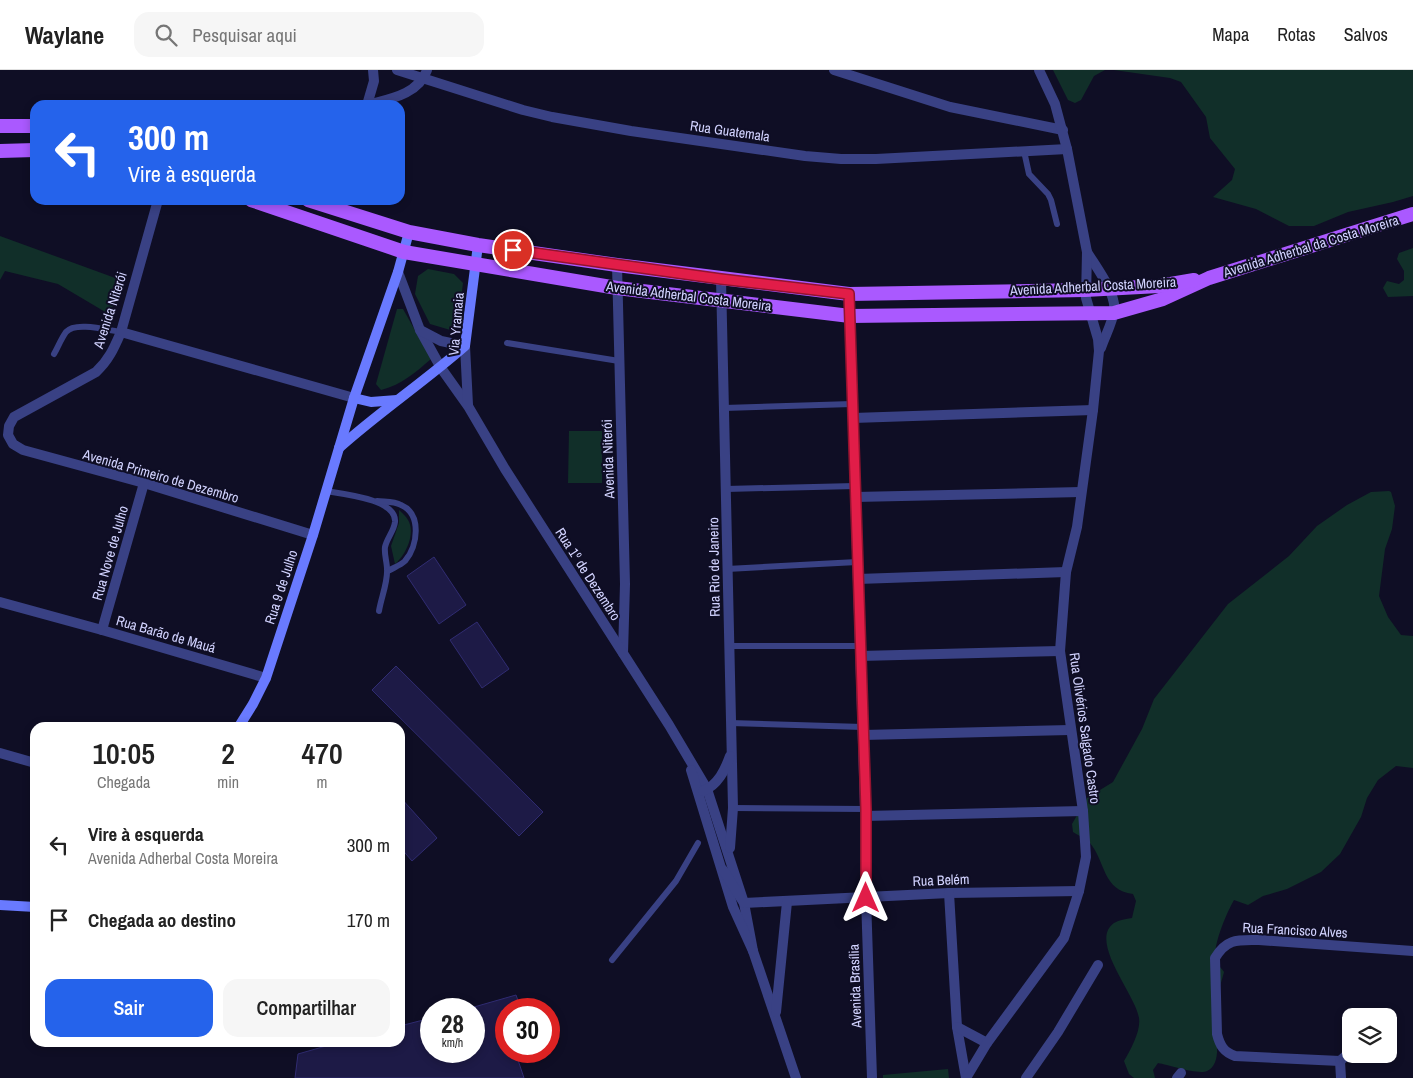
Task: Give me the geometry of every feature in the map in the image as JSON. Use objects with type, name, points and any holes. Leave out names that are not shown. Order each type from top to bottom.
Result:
[{"type":"main road","points":[[0,126],[30,126]]},
{"type":"main road","points":[[0,151],[30,150]]},
{"type":"main road","name":"Avenida Adherbal Costa Moreira","points":[[266,205],[404,252],[617,288],[850,316],[1114,313],[1163,299],[1209,278]]},
{"type":"main road","name":"Avenida Adherbal Costa Moreira","points":[[324,205],[409,232],[478,245],[721,279],[849,294],[1109,289],[1159,286],[1209,278]]},
{"type":"main road","name":"Avenida Adherbal da Costa Moreira","points":[[1209,278],[1413,214]]},
{"type":"main road","points":[[404,252],[409,232]]},
{"type":"main road","name":"Via Yramaia","points":[[465,346],[478,245]]},
{"type":"main road","name":"Rua 9 de Julho","points":[[242,722],[266,678],[313,535],[354,398],[404,252]]},
{"type":"main road","points":[[338,449],[369,421],[441,368],[465,346]]},
{"type":"main road","points":[[354,398],[370,402],[398,400]]},
{"type":"main road","points":[[0,905],[30,907]]},
{"type":"street","points":[[368,100],[374,81],[373,70]]},
{"type":"street","name":"Rua Guatemala","points":[[397,70],[425,74],[523,110],[552,117],[631,131],[805,156],[876,159],[1067,149]]},
{"type":"street","points":[[834,70],[950,107],[1063,130]]},
{"type":"street","points":[[1040,70],[1055,104],[1067,149],[1087,252],[1086,290],[1090,314],[1098,338],[1099,351]]},
{"type":"street","points":[[385,100],[403,95],[425,74]]},
{"type":"street","name":"Avenida Niterói","points":[[8,435],[9,426],[14,417],[96,372],[113,353],[121,332],[157,205]]},
{"type":"street","points":[[1087,252],[1109,289],[1114,303],[1114,313],[1099,351]]},
{"type":"street","name":"Avenida Niterói","points":[[617,265],[626,584],[623,653]]},
{"type":"street","name":"Rua 1º de Dezembro","points":[[398,272],[420,330],[441,368],[468,406],[505,469],[707,788],[744,903],[753,951]]},
{"type":"street","name":"Rua Rio de Janeiro","points":[[721,279],[733,795],[729,855]]},
{"type":"street","name":"Avenida Brasília","points":[[849,294],[866,813],[866,898],[872,1078]]},
{"type":"street","points":[[420,330],[441,341],[465,346]]},
{"type":"street","points":[[121,332],[354,398]]},
{"type":"street","name":"Via Yramaia","points":[[465,346],[468,406]]},
{"type":"street","name":"Rua Olivérios Salgado Castro","points":[[966,1078],[986,1043],[1064,938],[1079,891],[1086,857],[1083,811],[1060,651],[1066,572],[1077,526],[1099,351]]},
{"type":"street","points":[[853,418],[1093,410]]},
{"type":"street","name":"Avenida Primeiro de Dezembro","points":[[8,435],[13,444],[37,455],[144,483],[313,535]]},
{"type":"street","name":"Rua Nove de Julho","points":[[102,630],[144,483]]},
{"type":"street","points":[[855,492],[1081,492]]},
{"type":"street","points":[[858,579],[1066,572]]},
{"type":"street","name":"Rua Barão de Mauá","points":[[0,602],[266,678]]},
{"type":"street","points":[[860,651],[1060,651]]},
{"type":"street","points":[[863,731],[1070,730]]},
{"type":"street","points":[[0,753],[30,762]]},
{"type":"street","points":[[707,788],[721,776],[731,753]]},
{"type":"street","points":[[707,788],[728,789],[733,795]]},
{"type":"street","name":"Rua 1º de Dezembro","points":[[707,788],[722,870],[733,907],[753,951],[796,1078]]},
{"type":"street","points":[[866,813],[1083,811]]},
{"type":"street","points":[[722,870],[744,903]]},
{"type":"street","name":"Rua Belém","points":[[744,903],[949,893],[1079,891]]},
{"type":"street","points":[[949,893],[957,1027],[966,1078]]},
{"type":"street","points":[[776,1016],[786,902]]},
{"type":"street","name":"Rua Francisco Alves","points":[[1340,1061],[1235,1056],[1226,1053],[1220,1044],[1217,1034],[1215,958],[1221,949],[1229,943],[1240,940],[1413,950]]},
{"type":"street","points":[[1026,1078],[1058,1032],[1098,965]]},
{"type":"street","points":[[957,1027],[986,1043]]},
{"type":"street","points":[[1340,1061],[1341,1078]]},
{"type":"lane","points":[[1024,151],[1029,174],[1048,194],[1057,224]]},
{"type":"lane","points":[[54,354],[66,332],[71,327],[80,326],[121,332]]},
{"type":"lane","points":[[508,343],[619,361]]},
{"type":"lane","points":[[724,408],[852,404]]},
{"type":"lane","points":[[726,489],[855,492]]},
{"type":"lane","points":[[326,491],[402,505],[410,511],[415,522],[416,531],[409,555],[401,564],[388,571]]},
{"type":"lane","points":[[376,501],[394,514],[395,521],[385,549],[388,571],[378,611]]},
{"type":"lane","points":[[727,570],[857,562]]},
{"type":"lane","points":[[729,646],[860,651]]},
{"type":"lane","points":[[730,723],[863,731]]},
{"type":"lane","points":[[733,808],[866,813]]},
{"type":"lane","points":[[612,960],[676,881],[698,843]]},
{"type":"green space","points":[[1053,70],[1105,70],[1094,76],[1081,100],[1075,103],[1068,100]]},
{"type":"green space","points":[[1114,70],[1413,70],[1413,196],[1348,212],[1314,226],[1289,226],[1256,209],[1213,197],[1232,180],[1235,169],[1210,138],[1206,117],[1181,82],[1170,78]]},
{"type":"green space","points":[[0,236],[118,279],[121,297],[107,313],[58,284],[5,271],[0,280]]},
{"type":"green space","points":[[1413,248],[1413,296],[1388,297],[1383,288],[1387,281],[1399,284],[1404,280],[1404,271],[1397,259],[1399,253]]},
{"type":"green space","points":[[428,269],[454,274],[463,283],[457,332],[430,324],[415,294],[418,276]]},
{"type":"green space","points":[[397,309],[403,309],[431,359],[402,381],[381,390],[376,384]]},
{"type":"green space","points":[[569,431],[602,431],[602,483],[568,483]]},
{"type":"green space","points":[[1389,491],[1395,506],[1392,529],[1385,549],[1379,596],[1388,617],[1401,635],[1413,636],[1413,768],[1396,766],[1378,780],[1367,798],[1361,817],[1340,854],[1321,872],[1287,889],[1263,896],[1248,905],[1234,900],[1224,921],[1215,956],[1216,962],[1224,972],[1214,1009],[1217,1052],[1213,1066],[1207,1071],[1197,1072],[1158,1063],[1153,1070],[1155,1078],[1134,1078],[1129,1074],[1124,1061],[1137,1034],[1139,1018],[1110,955],[1107,931],[1114,923],[1132,918],[1136,901],[1133,894],[1115,887],[1110,881],[1095,850],[1090,843],[1073,832],[1072,824],[1087,798],[1113,782],[1142,729],[1154,699],[1228,604],[1289,556],[1317,526],[1347,505],[1371,492]]},
{"type":"green space","points":[[399,510],[408,520],[411,531],[406,550],[395,564],[391,546],[399,523]]},
{"type":"green space","points":[[948,1069],[949,1078],[883,1078],[883,1075]]},
{"type":"building","points":[[434,557],[466,605],[439,624],[407,576]]},
{"type":"building","points":[[477,622],[509,669],[482,688],[450,640]]},
{"type":"building","points":[[396,666],[543,812],[519,836],[372,690]]},
{"type":"building","points":[[405,803],[437,838],[412,861],[405,853]]},
{"type":"building","points":[[516,995],[517,998],[506,998]]},
{"type":"building","points":[[495,1001],[495,1063],[519,1063],[524,1078],[295,1078],[298,1054],[322,1047],[405,1047],[405,1025],[420,1021],[420,1063],[485,1063],[485,1004]]},
{"type":"route","points":[[513,250],[721,279],[849,294],[866,809],[866,898]]}]
